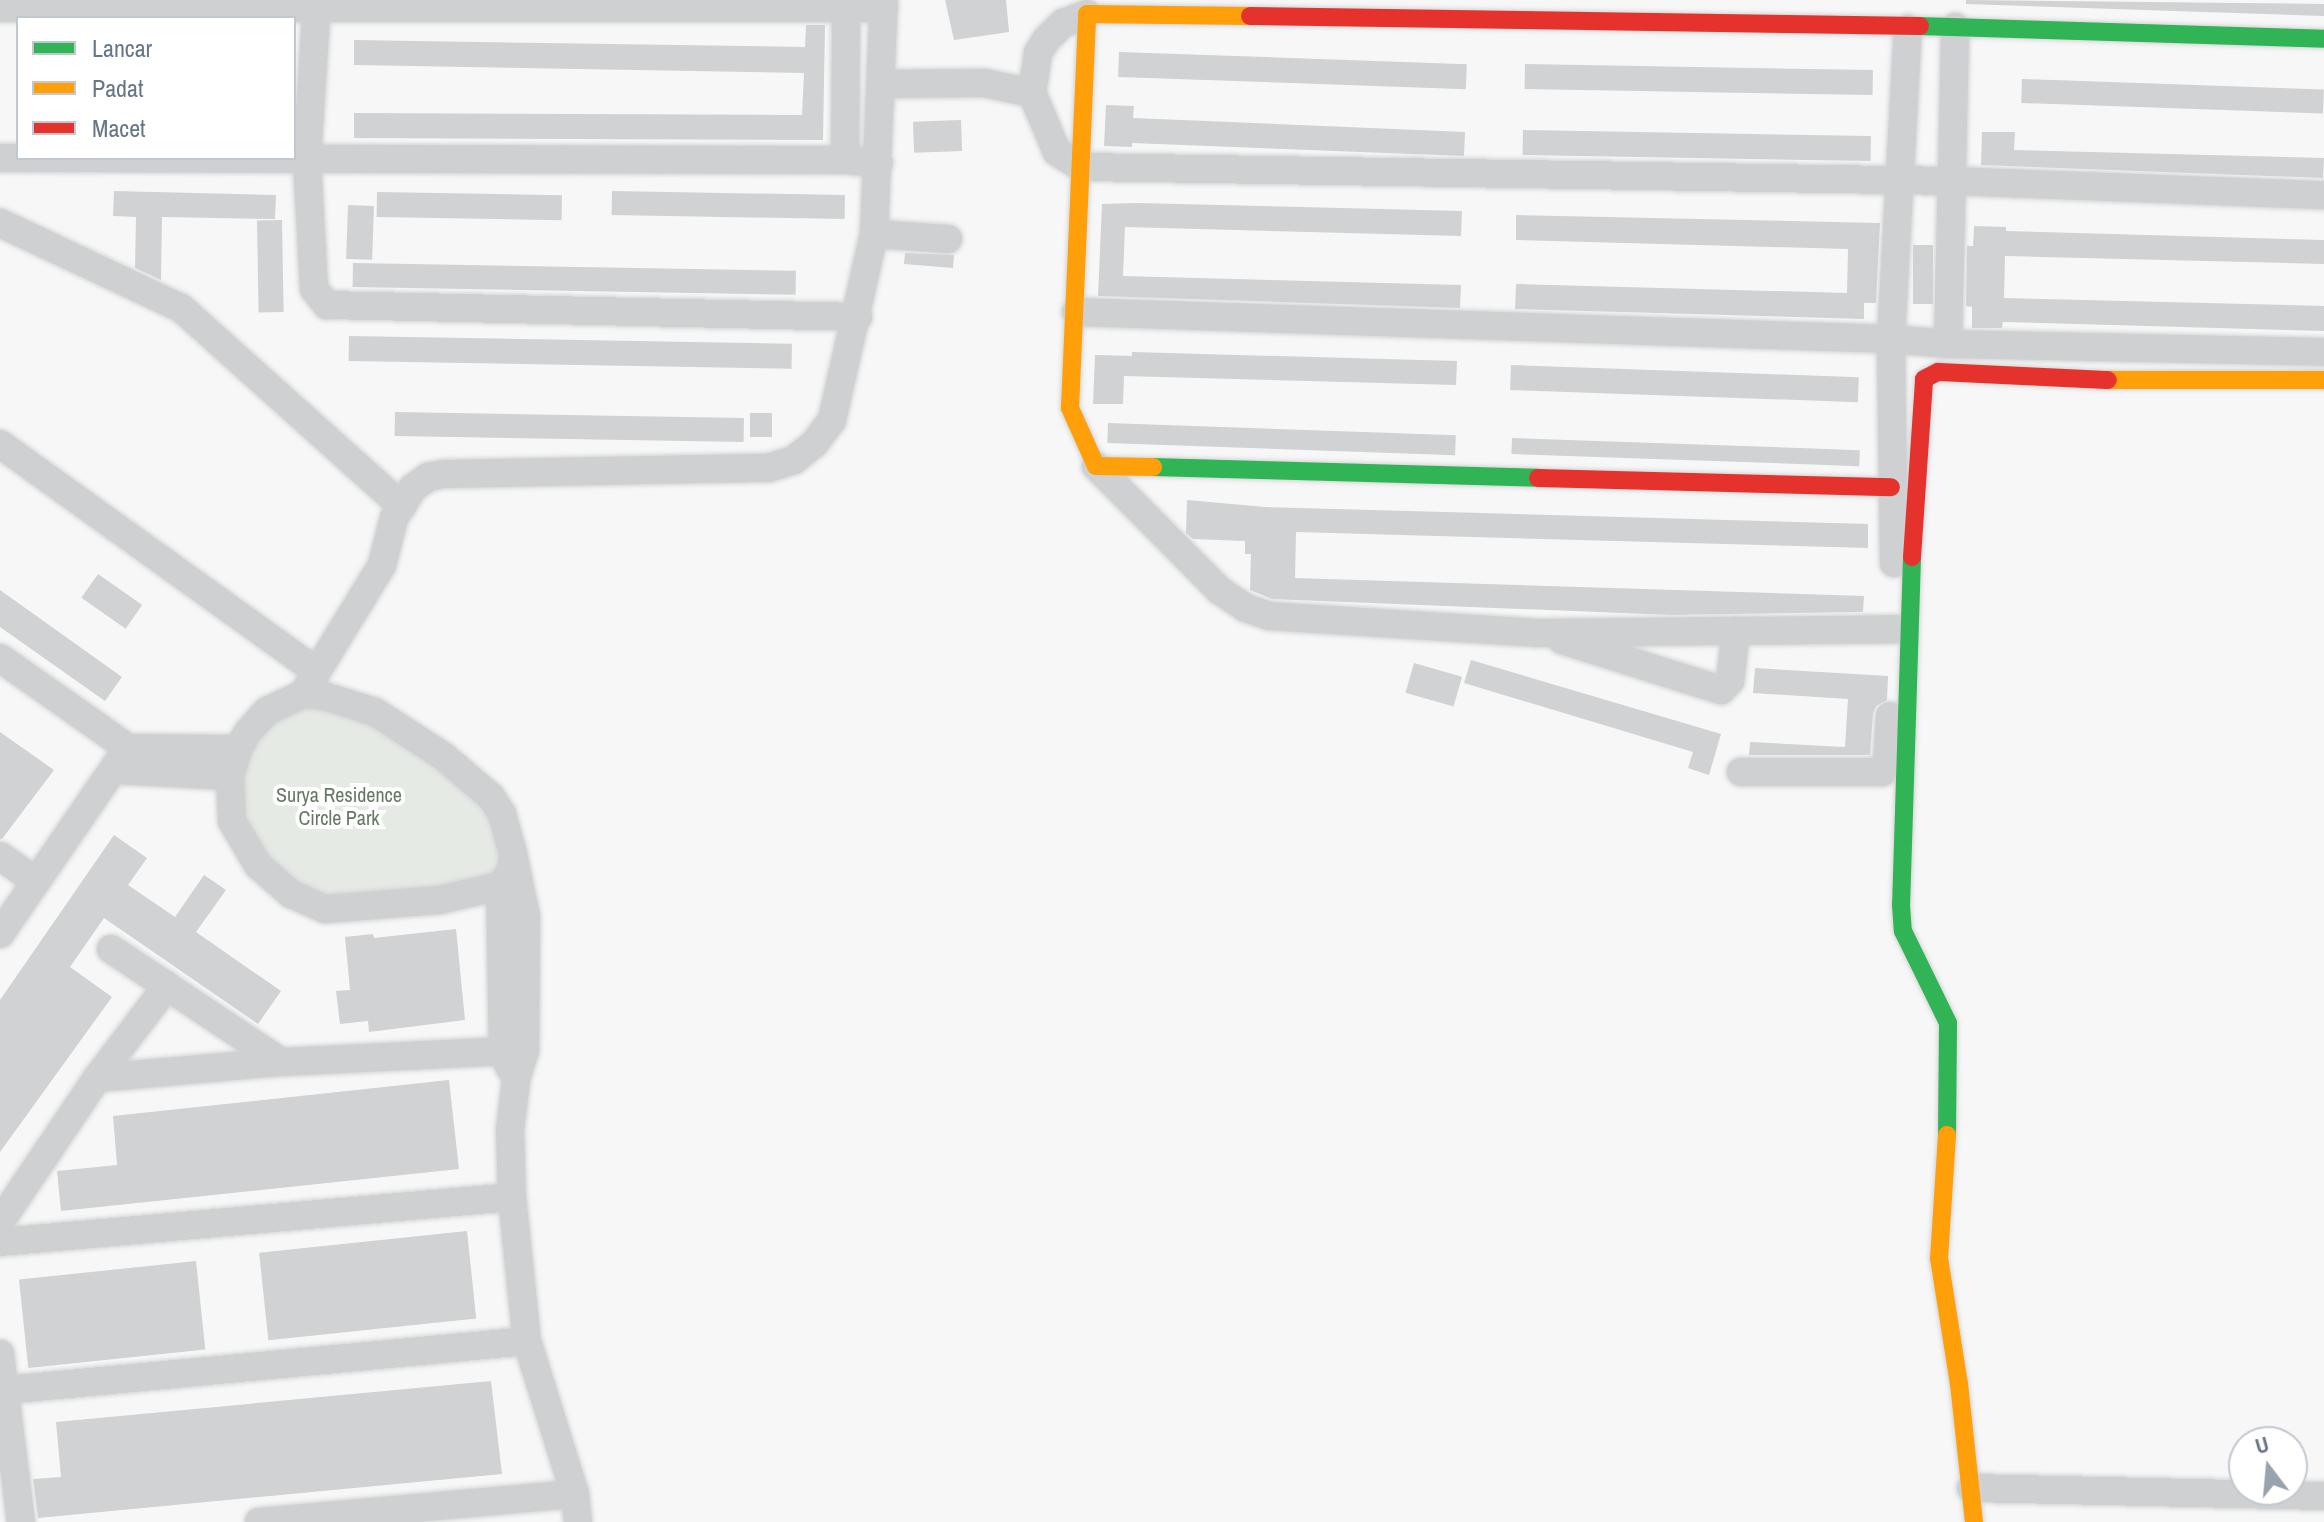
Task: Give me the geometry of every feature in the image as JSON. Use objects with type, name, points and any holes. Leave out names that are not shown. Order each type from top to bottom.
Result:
[{"type":"street","points":[[317,3],[307,160],[314,289],[327,305],[858,317]]},
{"type":"street","points":[[0,8],[317,3],[846,7],[884,4],[883,84],[874,234],[858,317],[832,420],[814,444],[794,460],[768,468],[444,474],[428,477],[413,488],[398,512],[382,565],[310,683],[267,711],[234,763],[232,821],[242,844],[258,865],[308,904],[325,909],[389,906],[472,895],[508,902]]},
{"type":"street","points":[[845,160],[846,7]]},
{"type":"street","points":[[1087,14],[1070,408],[1096,466],[1208,580],[1255,612],[1269,616],[1538,633],[1896,629]]},
{"type":"street","points":[[2324,39],[1955,27],[1087,14],[1063,23],[1046,40],[1038,53],[1032,93],[1057,152],[1081,167],[1901,183],[1953,181],[2324,195]]},
{"type":"street","points":[[1948,344],[1955,27]]},
{"type":"street","points":[[1741,772],[1882,772],[1888,749],[1896,629],[1891,487],[1891,339],[1908,28]]},
{"type":"street","points":[[883,84],[984,83],[1032,93]]},
{"type":"street","points":[[296,160],[845,160],[879,163]]},
{"type":"street","points":[[0,223],[181,308],[398,512]]},
{"type":"street","points":[[874,234],[948,239]]},
{"type":"street","points":[[1076,312],[1891,339],[1948,344],[2324,352]]},
{"type":"street","points":[[1974,1522],[1959,1384],[1953,1363],[1939,1258],[1950,1080],[1948,1023],[1903,931],[1901,905],[1911,681],[1913,505],[1924,379],[1938,372],[2129,381],[2324,380]]},
{"type":"street","points":[[0,444],[310,683],[375,712],[443,756],[491,797],[502,814],[513,854],[508,902],[516,1080],[510,1130],[512,1197],[527,1341],[576,1508],[259,1522]]},
{"type":"street","points":[[1096,466],[1891,487]]},
{"type":"street","points":[[1538,633],[1721,690],[1730,681],[1736,630]]},
{"type":"street","points":[[0,658],[121,759],[234,763]]},
{"type":"street","points":[[0,934],[121,759]]},
{"type":"street","points":[[0,856],[35,881]]},
{"type":"street","points":[[111,949],[281,1062]]},
{"type":"street","points":[[0,1222],[97,1078],[167,986]]},
{"type":"street","points":[[97,1078],[281,1062],[514,1051]]},
{"type":"street","points":[[0,1242],[512,1197]]},
{"type":"street","points":[[5,1390],[527,1341]]},
{"type":"street","points":[[0,1354],[21,1522]]},
{"type":"street","points":[[1971,1488],[2324,1496]]},
{"type":"green space","name":"Surya Residence Circle Park","points":[[324,696],[491,797],[512,869],[439,900],[291,894],[228,787],[248,732]]},
{"type":"building","points":[[945,0],[1006,0],[1009,32],[954,40]]},
{"type":"building","points":[[1966,0],[2324,4],[2324,16],[1966,4]]},
{"type":"building","points":[[806,25],[825,25],[823,140],[354,138],[354,113],[802,115],[804,73],[354,65],[354,40],[805,47]]},
{"type":"building","points":[[1119,52],[1467,64],[1466,89],[1118,77]]},
{"type":"building","points":[[1525,64],[1873,70],[1873,95],[1525,89]]},
{"type":"building","points":[[2022,79],[2324,90],[2323,114],[2021,103]]},
{"type":"building","points":[[1106,105],[1134,106],[1133,118],[1465,132],[1464,156],[1132,143],[1132,147],[1104,146]]},
{"type":"building","points":[[961,120],[962,151],[914,153],[913,122]]},
{"type":"building","points":[[1523,130],[1871,136],[1871,161],[1523,155]]},
{"type":"building","points":[[1982,132],[2015,132],[2014,150],[2324,158],[2323,178],[1981,165]]},
{"type":"building","points":[[114,191],[276,195],[275,219],[162,217],[161,280],[135,268],[136,217],[113,216]]},
{"type":"building","points":[[612,191],[845,195],[845,219],[612,215]]},
{"type":"building","points":[[377,192],[562,195],[562,220],[377,217]]},
{"type":"building","points":[[1102,204],[1462,211],[1461,236],[1125,227],[1123,276],[1461,285],[1460,308],[1098,296]]},
{"type":"building","points":[[348,205],[374,206],[372,260],[346,259]]},
{"type":"building","points":[[1516,215],[1880,223],[1876,303],[1864,303],[1864,319],[1515,309],[1516,284],[1847,293],[1848,249],[1516,240]]},
{"type":"building","points":[[257,220],[282,220],[284,312],[259,312]]},
{"type":"building","points":[[1974,226],[2006,227],[2006,231],[2324,240],[2324,264],[2005,256],[2004,298],[2324,306],[2324,331],[2003,322],[2002,328],[1972,328],[1972,307],[1966,306],[1967,246],[1973,246]]},
{"type":"building","points":[[1913,245],[1933,245],[1933,304],[1913,304]]},
{"type":"building","points":[[905,253],[954,255],[953,268],[904,264]]},
{"type":"building","points":[[353,263],[796,271],[796,295],[353,287]]},
{"type":"building","points":[[349,336],[792,344],[791,369],[349,361]]},
{"type":"building","points":[[1132,352],[1457,361],[1456,385],[1124,376],[1123,404],[1093,404],[1095,355],[1132,356]]},
{"type":"building","points":[[1511,365],[1859,377],[1858,402],[1510,390]]},
{"type":"building","points":[[395,412],[744,418],[744,442],[395,436]]},
{"type":"building","points":[[750,413],[772,413],[772,437],[750,437]]},
{"type":"building","points":[[1108,423],[1456,435],[1455,455],[1107,443]]},
{"type":"building","points":[[1512,438],[1860,450],[1859,466],[1511,454]]},
{"type":"building","points":[[1187,500],[1265,507],[1868,524],[1868,548],[1296,532],[1295,578],[1864,596],[1863,612],[1671,615],[1272,599],[1250,590],[1251,554],[1245,554],[1245,541],[1193,539],[1186,533]]},
{"type":"building","points":[[98,574],[142,605],[126,629],[81,598]]},
{"type":"building","points":[[0,590],[122,677],[105,701],[0,627]]},
{"type":"building","points":[[1471,660],[1721,734],[1709,775],[1688,768],[1693,752],[1464,683]]},
{"type":"building","points":[[1414,663],[1462,677],[1454,707],[1405,693]]},
{"type":"building","points":[[1755,668],[1888,676],[1887,700],[1876,706],[1873,714],[1870,755],[1749,755],[1750,742],[1845,747],[1848,699],[1753,693]]},
{"type":"building","points":[[0,732],[54,770],[2,839],[0,839]]},
{"type":"building","points":[[114,835],[147,858],[128,885],[175,917],[204,875],[226,890],[196,932],[281,991],[258,1024],[104,918],[70,967],[112,997],[0,1152],[0,1000]]},
{"type":"building","points":[[456,929],[465,1020],[369,1032],[368,1021],[340,1024],[336,991],[350,990],[345,937],[373,934],[374,938]]},
{"type":"building","points":[[449,1080],[459,1169],[61,1211],[57,1171],[117,1165],[113,1116]]},
{"type":"building","points":[[467,1231],[476,1319],[268,1340],[259,1253]]},
{"type":"building","points":[[196,1261],[205,1350],[28,1368],[19,1280]]},
{"type":"building","points":[[491,1381],[502,1474],[38,1518],[33,1479],[61,1477],[56,1422]]},
{"type":"traffic: fast","points":[[1920,26],[2324,39]]},
{"type":"traffic: fast","points":[[1153,467],[1538,478]]},
{"type":"traffic: fast","points":[[1912,557],[1901,905],[1903,931],[1948,1023],[1947,1135]]},
{"type":"traffic: slow","points":[[1153,467],[1096,466],[1070,408],[1087,14],[1250,16]]},
{"type":"traffic: slow","points":[[2108,380],[2324,380]]},
{"type":"traffic: slow","points":[[1947,1135],[1939,1258],[1959,1384],[1974,1522]]},
{"type":"traffic: jam","points":[[1250,16],[1920,26]]},
{"type":"traffic: jam","points":[[1912,557],[1924,379],[1938,372],[2108,380]]},
{"type":"traffic: jam","points":[[1538,478],[1891,487]]}]
